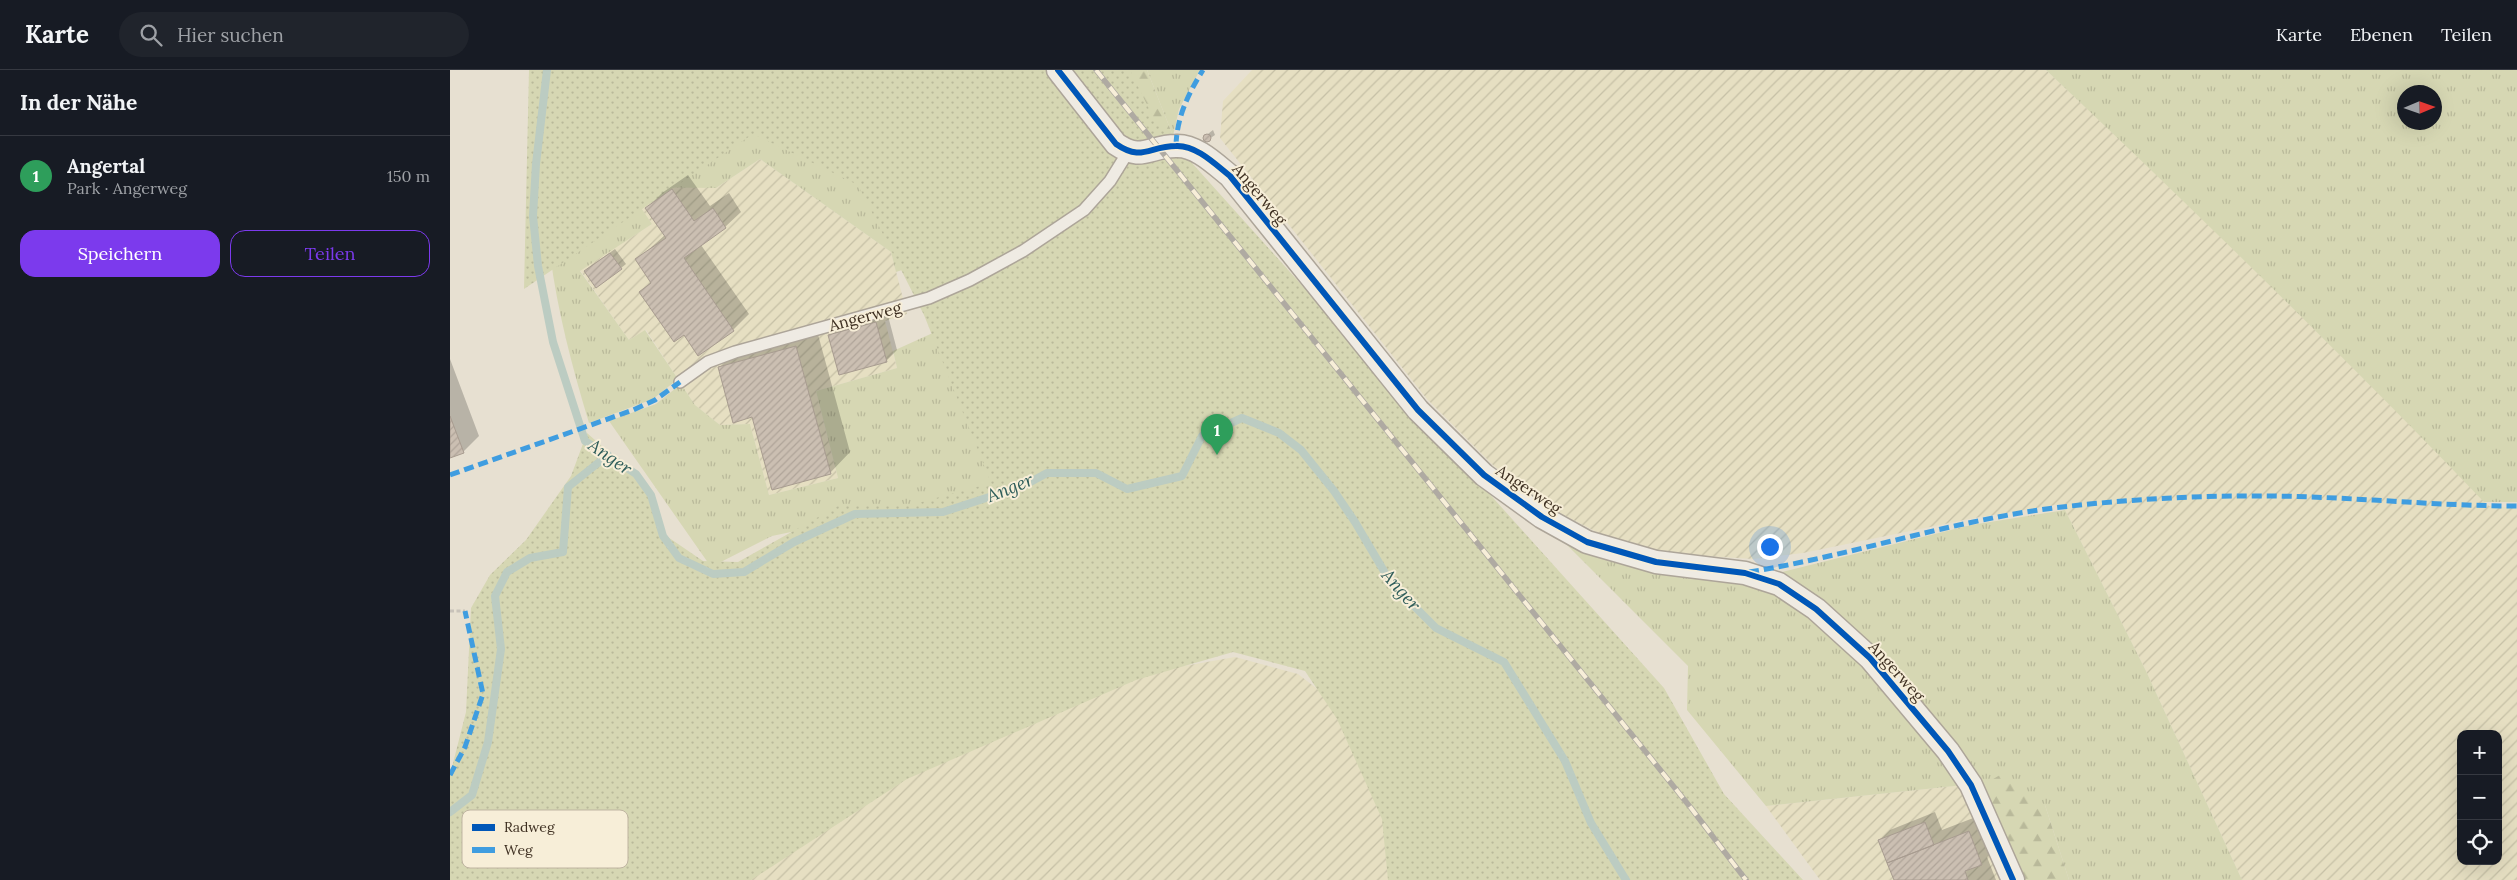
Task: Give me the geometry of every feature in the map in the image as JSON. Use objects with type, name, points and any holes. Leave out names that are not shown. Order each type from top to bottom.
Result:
[{"type":"street","points":[[1058,70],[1116,144],[1128,152]]},
{"type":"street","name":"Angerweg","points":[[1128,152],[1143,154],[1176,146],[1193,150],[1211,160],[1230,176],[1418,410],[1484,475],[1542,517],[1587,542],[1656,562],[1744,573],[1779,584],[1816,609],[1870,658],[1948,751],[1971,785],[2013,880]]},
{"type":"lane","name":"Angerweg","points":[[680,382],[708,362],[735,352],[929,298],[970,280],[1023,251],[1084,210],[1110,181],[1128,152]]},
{"type":"path","points":[[450,611],[465,611]]},
{"type":"shaded area","points":[[1252,70],[2046,70],[2186,202],[2386,400],[2489,506],[2517,508],[2517,880],[2242,880],[2146,671],[2062,504],[1969,519],[1803,553],[1753,559],[1672,554],[1610,539],[1556,511],[1494,466],[1427,399],[1220,138],[1223,101]]},
{"type":"shaded area","points":[[760,159],[891,252],[907,314],[885,321],[897,368],[816,391],[838,478],[769,495],[750,424],[720,425],[695,405],[646,330],[629,340],[580,270],[652,224],[626,187],[645,174],[716,188]]},
{"type":"shaded area","points":[[1235,657],[1298,674],[1343,709],[1392,837],[1390,880],[742,880],[851,803],[1145,673]]},
{"type":"shaded area","points":[[1964,785],[2008,880],[1820,880],[1766,806]]},
{"type":"green space","points":[[529,70],[1130,70],[1156,123],[1664,688],[1724,794],[1803,880],[1388,880],[1382,819],[1337,719],[1305,671],[1233,652],[1136,680],[907,779],[751,880],[450,880],[450,775],[466,712],[471,608],[490,575],[526,540],[571,476],[587,433],[646,485],[662,533],[703,561],[738,562],[838,506],[914,504],[991,483],[924,315],[858,185],[753,134],[524,289]]},
{"type":"green space","points":[[1048,70],[938,258],[896,272],[891,252],[760,159],[716,188],[627,187],[652,224],[580,271],[629,340],[645,330],[678,379],[653,399],[589,423],[567,343],[555,289],[546,200],[549,156]]},
{"type":"green space","points":[[1065,70],[1147,70],[1173,136],[1164,138]]},
{"type":"green space","points":[[1147,70],[1200,70],[1179,109],[1173,136]]},
{"type":"green space","points":[[2046,70],[2517,70],[2517,502],[2484,502],[2322,337]]},
{"type":"green space","points":[[968,317],[1294,393],[925,504],[772,536],[711,567],[609,421],[656,404],[681,384],[695,405],[720,425],[750,424],[769,495],[838,478],[816,391],[897,368],[893,351]]},
{"type":"green space","points":[[2065,510],[2146,671],[2242,880],[2069,880],[2045,805],[1978,788],[1785,580],[1782,572],[1971,525]]},
{"type":"green space","points":[[1558,536],[1773,588],[1868,663],[1964,785],[1766,806],[1687,710],[1688,666]]},
{"type":"green space","points":[[2000,775],[2045,805],[2069,880],[2017,880],[1978,788]]},
{"type":"building","points":[[1207,134],[1211,138],[1207,142],[1203,138]]},
{"type":"building","points":[[672,189],[694,221],[713,208],[726,228],[684,258],[734,331],[698,356],[684,335],[674,342],[639,292],[651,283],[635,259],[666,238],[645,208]]},
{"type":"building","points":[[610,253],[622,269],[596,288],[584,271]]},
{"type":"building","points":[[876,322],[887,362],[839,375],[828,335]]},
{"type":"building","points":[[796,346],[831,474],[772,490],[752,417],[733,423],[718,367]]},
{"type":"building","points":[[450,416],[464,453],[450,458]]},
{"type":"building","points":[[1925,822],[1934,845],[1887,863],[1878,840]]},
{"type":"building","points":[[1969,831],[1982,865],[1965,871],[1968,880],[1894,880],[1887,863]]},
{"type":"waterway","name":"Anger","points":[[547,70],[536,164],[533,216],[538,266],[553,342],[585,441],[636,474],[651,495],[663,536],[679,558],[713,574],[744,572],[794,542],[855,514],[943,512],[1023,486],[1047,473],[1096,473],[1127,489],[1182,476],[1202,436],[1242,418],[1279,433],[1301,450],[1334,491],[1355,522],[1391,583],[1436,628],[1504,662],[1565,761],[1591,823],[1626,880]]},
{"type":"waterway","points":[[450,812],[472,795],[488,742],[501,649],[495,596],[507,572],[530,558],[563,552],[568,487],[608,455]]},
{"type":"railway","points":[[1096,70],[1691,808],[1746,880]]},
{"type":"marked path","points":[[1176,145],[1184,106],[1203,70]]},
{"type":"marked path","points":[[450,475],[633,410],[655,400],[680,382]]},
{"type":"marked path","points":[[1749,572],[1789,565],[1983,520],[2062,507],[2108,502],[2201,497],[2282,496],[2517,506]]},
{"type":"marked path","points":[[450,775],[465,747],[483,694],[465,611]]},
{"type":"cycle path","points":[[1058,70],[1116,144],[1139,153],[1176,146],[1191,149],[1205,156],[1230,176],[1418,410],[1484,475],[1542,517],[1587,542],[1656,562],[1745,573],[1779,584],[1816,609],[1870,658],[1948,751],[1971,785],[2013,880]]},
{"type":"place","name":"Angertal","points":[[1217,455]]}]
